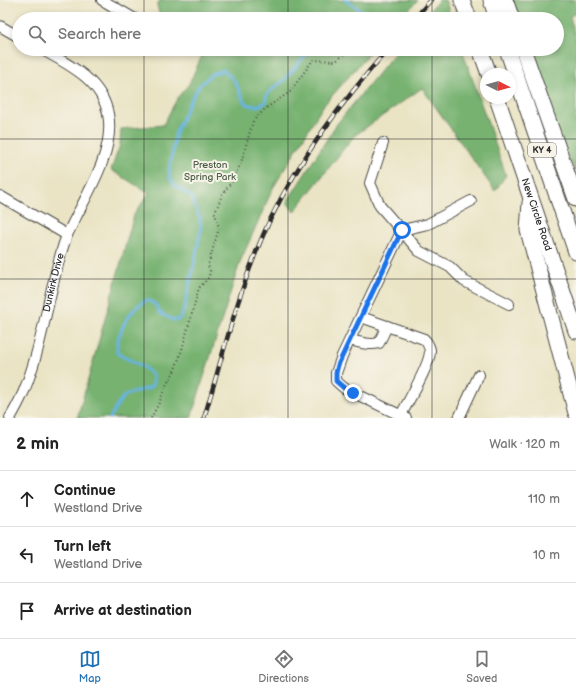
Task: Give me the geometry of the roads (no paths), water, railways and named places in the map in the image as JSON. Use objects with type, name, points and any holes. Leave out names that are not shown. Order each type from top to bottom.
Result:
[{"type":"highway","points":[[491,0],[495,12]]},
{"type":"highway","points":[[505,0],[509,12]]},
{"type":"highway","points":[[483,56],[487,68]]},
{"type":"highway","name":"KY 4","points":[[509,56],[576,252]]},
{"type":"highway","points":[[525,56],[576,199]]},
{"type":"highway","name":"New Circle Road","points":[[499,104],[576,330]]},
{"type":"highway","points":[[530,194],[528,230],[576,412]]},
{"type":"street","points":[[102,0],[123,12]]},
{"type":"street","points":[[0,26],[12,33]]},
{"type":"street","name":"Dunkirk Drive","points":[[10,418],[24,391],[36,357],[51,291],[67,235],[107,150],[110,128],[108,113],[96,88],[86,77],[52,56]]},
{"type":"street","points":[[383,143],[370,183],[380,206],[420,251],[450,267],[464,281],[509,304]]},
{"type":"street","points":[[0,196],[67,235]]},
{"type":"street","points":[[402,230],[428,224],[471,201]]},
{"type":"street","points":[[361,317],[424,339],[428,344],[430,350],[428,361],[403,417],[348,390],[336,381],[336,373],[342,356],[402,230]]},
{"type":"street","points":[[350,340],[370,344],[379,343],[388,326]]},
{"type":"street","points":[[459,418],[479,374]]},
{"type":"waterway","points":[[345,0],[365,12]]},
{"type":"waterway","points":[[110,418],[121,399],[134,392],[150,388],[153,385],[153,376],[145,368],[117,353],[121,330],[130,314],[142,303],[148,300],[156,305],[160,313],[173,320],[180,318],[184,310],[201,227],[200,218],[191,196],[175,186],[170,178],[169,170],[176,132],[190,101],[199,86],[212,74],[223,70],[237,85],[245,103],[253,106],[261,105],[266,102],[266,96],[270,91],[284,80],[305,56]]},
{"type":"railway","points":[[420,12],[431,0]]},
{"type":"railway","points":[[204,418],[241,293],[259,244],[270,220],[282,196],[323,130],[382,56]]},
{"type":"park label","name":"Preston Spring Park","points":[[210,170]]}]
